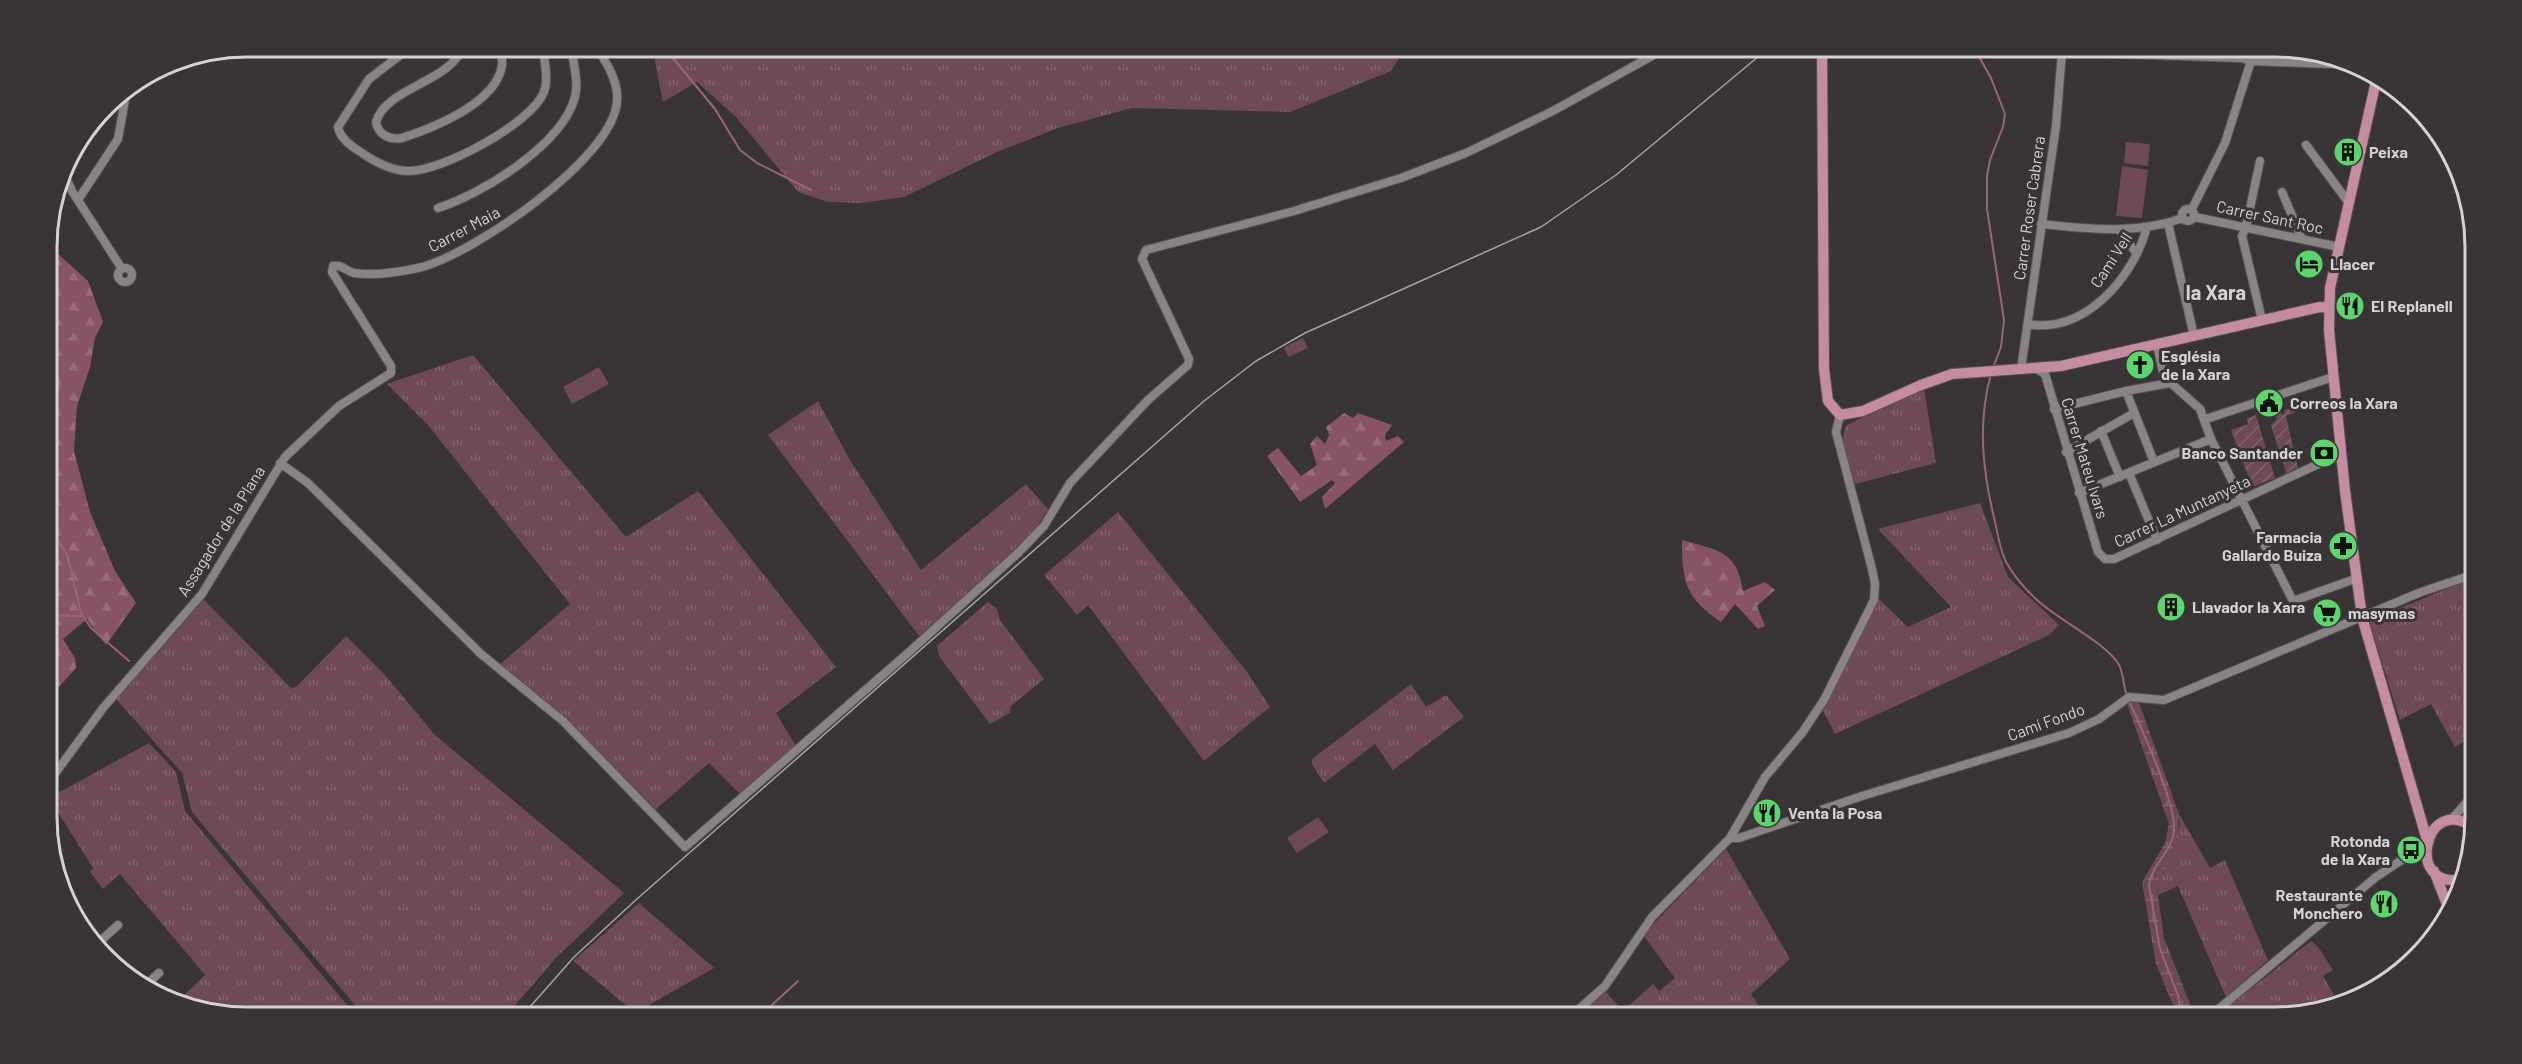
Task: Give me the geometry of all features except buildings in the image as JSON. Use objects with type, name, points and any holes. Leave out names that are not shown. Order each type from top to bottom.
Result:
[{"type":"main road","points":[[1822,57],[1824,369],[1828,401],[1840,415],[1863,411],[1943,376],[2021,369],[2041,372],[2053,367],[2124,353],[2320,307],[2328,308]]},
{"type":"main road","points":[[2375,86],[2339,247],[2328,308],[2333,377],[2355,579],[2362,617],[2427,842],[2427,861],[2434,871],[2446,899]]},
{"type":"main road","points":[[2418,809],[2429,822],[2465,822]]},
{"type":"main road","points":[[2427,842],[2445,823]]},
{"type":"main road","points":[[2434,871],[2441,876],[2455,878]]},
{"type":"street","points":[[397,57],[369,78],[338,128],[343,138],[359,151],[385,165],[405,171],[436,166],[480,146],[531,108],[542,95],[546,83],[544,57]]},
{"type":"street","points":[[458,57],[450,65],[405,93],[380,113],[376,122],[380,132],[389,138],[402,138],[475,103],[490,88],[500,71],[500,57]]},
{"type":"street","points":[[438,208],[464,198],[498,178],[525,159],[558,128],[566,117],[576,93],[572,57]]},
{"type":"street","name":"Carrer Maia","points":[[392,371],[334,274],[333,266],[340,266],[354,273],[367,273],[428,265],[465,248],[521,214],[590,150],[606,129],[618,99],[615,86],[601,57]]},
{"type":"street","points":[[280,463],[300,476],[481,654],[563,722],[685,847],[908,653],[1018,553],[1044,526],[1070,483],[1148,400],[1188,365],[1189,359],[1142,259],[1146,250],[1301,209],[1401,178],[1466,153],[1551,112],[1650,57]]},
{"type":"street","name":"Carrer Roser Cabrera","points":[[2021,369],[2060,89],[2062,57]]},
{"type":"street","points":[[2227,57],[2251,61],[2327,64]]},
{"type":"street","points":[[2041,224],[2120,231],[2168,223],[2183,218],[2184,210],[2193,213],[2225,142],[2251,61]]},
{"type":"street","points":[[78,200],[118,139],[125,102]]},
{"type":"street","points":[[2306,145],[2349,203]]},
{"type":"street","points":[[2260,161],[2242,236],[2262,320]]},
{"type":"street","points":[[68,182],[122,269]]},
{"type":"street","points":[[2282,192],[2302,239]]},
{"type":"street","name":"Carrer Sant Roc","points":[[2193,213],[2339,247]]},
{"type":"street","points":[[2168,223],[2194,336]]},
{"type":"street","name":"Camí Vell","points":[[2028,324],[2053,324],[2091,310],[2108,294],[2136,253],[2147,227]]},
{"type":"street","points":[[2120,231],[2136,253]]},
{"type":"street","points":[[2157,345],[2164,377],[2198,408],[2206,419],[2211,439],[2293,601],[2355,579]]},
{"type":"street","name":"Assagador de la Plana","points":[[57,771],[103,708],[202,594],[280,463],[339,406],[392,371]]},
{"type":"street","name":"Carrer Mateu Ivars","points":[[2041,372],[2098,552],[2102,557]]},
{"type":"street","points":[[2206,419],[2333,377]]},
{"type":"street","points":[[2054,410],[2126,391],[2170,383]]},
{"type":"street","points":[[2126,391],[2154,462]]},
{"type":"street","points":[[2066,452],[2134,413]]},
{"type":"street","points":[[1581,1007],[1605,986],[1652,917],[1730,838],[1765,777],[1802,733],[1824,700],[1874,600],[1874,576],[1836,432],[1840,415]]},
{"type":"street","points":[[2102,431],[2120,477]]},
{"type":"street","points":[[2079,493],[2211,439]]},
{"type":"street","name":"Carrer La Muntanyeta","points":[[2102,557],[2114,560],[2241,499],[2327,460],[2341,457]]},
{"type":"street","points":[[2129,473],[2157,540]]},
{"type":"street","name":"Camí Fondo","points":[[1730,838],[1739,838],[1862,796],[2069,733],[2099,719],[2129,697],[2164,700],[2421,592],[2465,577]]},
{"type":"street","points":[[2445,823],[2465,803]]},
{"type":"street","points":[[2221,1007],[2309,932],[2404,857],[2427,842]]},
{"type":"street","points":[[2404,857],[2416,856],[2427,861]]},
{"type":"street","points":[[102,940],[118,925]]},
{"type":"street","points":[[151,981],[159,974]]},
{"type":"green space","points":[[654,57],[1400,57],[1391,71],[1290,112],[1132,108],[1058,128],[997,152],[904,197],[861,203],[828,202],[798,192],[736,117],[697,82],[663,102]]},
{"type":"green space","points":[[2126,142],[2150,144],[2148,166],[2124,163]]},
{"type":"green space","points":[[2122,166],[2148,170],[2142,218],[2116,216]]},
{"type":"green space","points":[[57,253],[88,281],[103,322],[95,338],[90,367],[77,406],[74,451],[90,512],[115,571],[136,603],[106,645],[87,619],[63,639],[75,658],[76,668],[57,689]]},
{"type":"green space","points":[[1303,338],[1308,348],[1288,357],[1284,347]]},
{"type":"green space","points":[[473,355],[626,537],[698,491],[836,667],[776,713],[796,746],[741,795],[709,763],[654,811],[498,666],[570,604],[428,425],[387,384]]},
{"type":"green space","points":[[599,367],[609,384],[572,404],[563,387]]},
{"type":"green space","points":[[1924,388],[1936,463],[1855,484],[1843,439],[1847,425]]},
{"type":"green space","points":[[818,401],[850,460],[921,570],[1026,484],[1048,509],[1039,524],[1008,558],[919,636],[768,435]]},
{"type":"green space","points":[[2293,407],[2295,413],[2286,416],[2298,468],[2286,473],[2271,425],[2277,419],[2273,410],[2279,408],[2281,414],[2285,414],[2284,410]]},
{"type":"green space","points":[[1344,413],[1353,418],[1358,413],[1392,425],[1385,435],[1386,441],[1398,436],[1404,442],[1325,509],[1322,497],[1335,483],[1332,480],[1300,502],[1267,456],[1278,448],[1301,476],[1317,465],[1310,444],[1317,436],[1325,444],[1329,435],[1326,427]]},
{"type":"green space","points":[[2256,415],[2275,478],[2252,487],[2231,430],[2248,424],[2247,418]]},
{"type":"green space","points":[[1980,503],[2008,577],[2059,625],[2049,635],[1835,734],[1822,709],[1878,598],[1908,627],[1951,607],[1878,529]]},
{"type":"green space","points":[[1118,512],[1247,672],[1270,707],[1204,761],[1088,605],[1077,615],[1044,575]]},
{"type":"green space","points":[[1682,540],[1715,550],[1730,559],[1736,567],[1743,591],[1765,582],[1775,590],[1757,606],[1765,626],[1758,629],[1735,604],[1721,622],[1700,605],[1685,578]]},
{"type":"green space","points":[[2465,581],[2465,741],[2455,747],[2431,704],[2400,720],[2369,621]]},
{"type":"green space","points":[[203,599],[291,688],[296,687],[346,636],[385,675],[435,735],[624,893],[556,958],[514,1007],[357,1007],[192,812],[182,773],[116,699]]},
{"type":"green space","points":[[988,602],[997,609],[1000,620],[1044,679],[1011,706],[1010,713],[990,724],[939,656],[937,646]]},
{"type":"green space","points":[[1411,684],[1426,707],[1446,695],[1464,717],[1393,770],[1375,744],[1324,783],[1312,764],[1312,759]]},
{"type":"green space","points":[[2138,700],[2179,814],[2178,837],[2157,889],[2164,938],[2191,1007],[2174,1007],[2156,964],[2142,882],[2165,843],[2169,824],[2127,704]]},
{"type":"green space","points":[[149,743],[176,772],[185,811],[349,1007],[235,1007],[183,996],[205,975],[120,874],[103,889],[90,872],[93,868],[57,811],[57,794]]},
{"type":"green space","points":[[2179,814],[2210,868],[2225,860],[2268,960],[2226,997],[2178,886],[2158,895],[2160,876],[2177,836]]},
{"type":"green space","points":[[1318,817],[1329,832],[1297,853],[1287,838]]},
{"type":"green space","points":[[1726,849],[1790,959],[1751,994],[1759,1007],[1627,1007],[1653,984],[1659,991],[1675,978],[1643,935]]},
{"type":"green space","points":[[639,903],[714,968],[646,1007],[628,1007],[573,961]]},
{"type":"green space","points":[[2311,941],[2318,947],[2333,970],[2323,976],[2334,995],[2323,1000],[2287,1007],[2228,1007]]},
{"type":"green space","points":[[1604,990],[1619,1007],[1588,1007]]},
{"type":"waterway","points":[[672,57],[715,109],[740,150],[757,163],[811,190]]},
{"type":"waterway","points":[[1979,57],[1991,78],[2005,114],[1987,176],[1987,209],[2004,320],[2001,347],[1993,368]]},
{"type":"waterway","points":[[1991,374],[1984,411],[1983,448],[1991,504],[2004,557],[2016,577],[2037,600],[2104,648],[2113,657],[2121,669],[2127,696]]},
{"type":"waterway","points":[[57,376],[60,382],[57,395]]},
{"type":"waterway","points":[[57,539],[67,554],[81,613],[91,628],[129,661]]},
{"type":"waterway","points":[[57,615],[81,616]]},
{"type":"waterway","points":[[2129,701],[2157,766],[2173,819],[2174,831],[2170,845],[2153,871],[2149,885],[2160,949],[2178,995],[2180,1007]]},
{"type":"waterway","points":[[770,1007],[798,981]]},
{"type":"tram line","points":[[530,1007],[574,957],[638,898],[1204,401],[1256,361],[1305,333],[1541,227],[1616,175],[1758,57]]},
{"type":"place","name":"Peixa","points":[[2348,152]]},
{"type":"place","name":"Llacer","points":[[2309,264]]},
{"type":"place","name":"El Replanell","points":[[2350,306]]},
{"type":"place","name":"Església de la Xara","points":[[2140,365]]},
{"type":"place","name":"Correos la Xara","points":[[2269,403]]},
{"type":"place","name":"Banco Santander","points":[[2324,453]]},
{"type":"place","name":"Farmacia Gallardo Buiza","points":[[2343,546]]},
{"type":"place","name":"Llavador la Xara","points":[[2171,607]]},
{"type":"place","name":"masymas","points":[[2327,613]]},
{"type":"place","name":"Venta la Posa","points":[[1767,813]]},
{"type":"place","name":"Rotonda de la Xara","points":[[2411,850]]},
{"type":"place","name":"Restaurante Monchero","points":[[2384,904]]},
{"type":"district","name":"la Xara","points":[[2216,293]]}]
